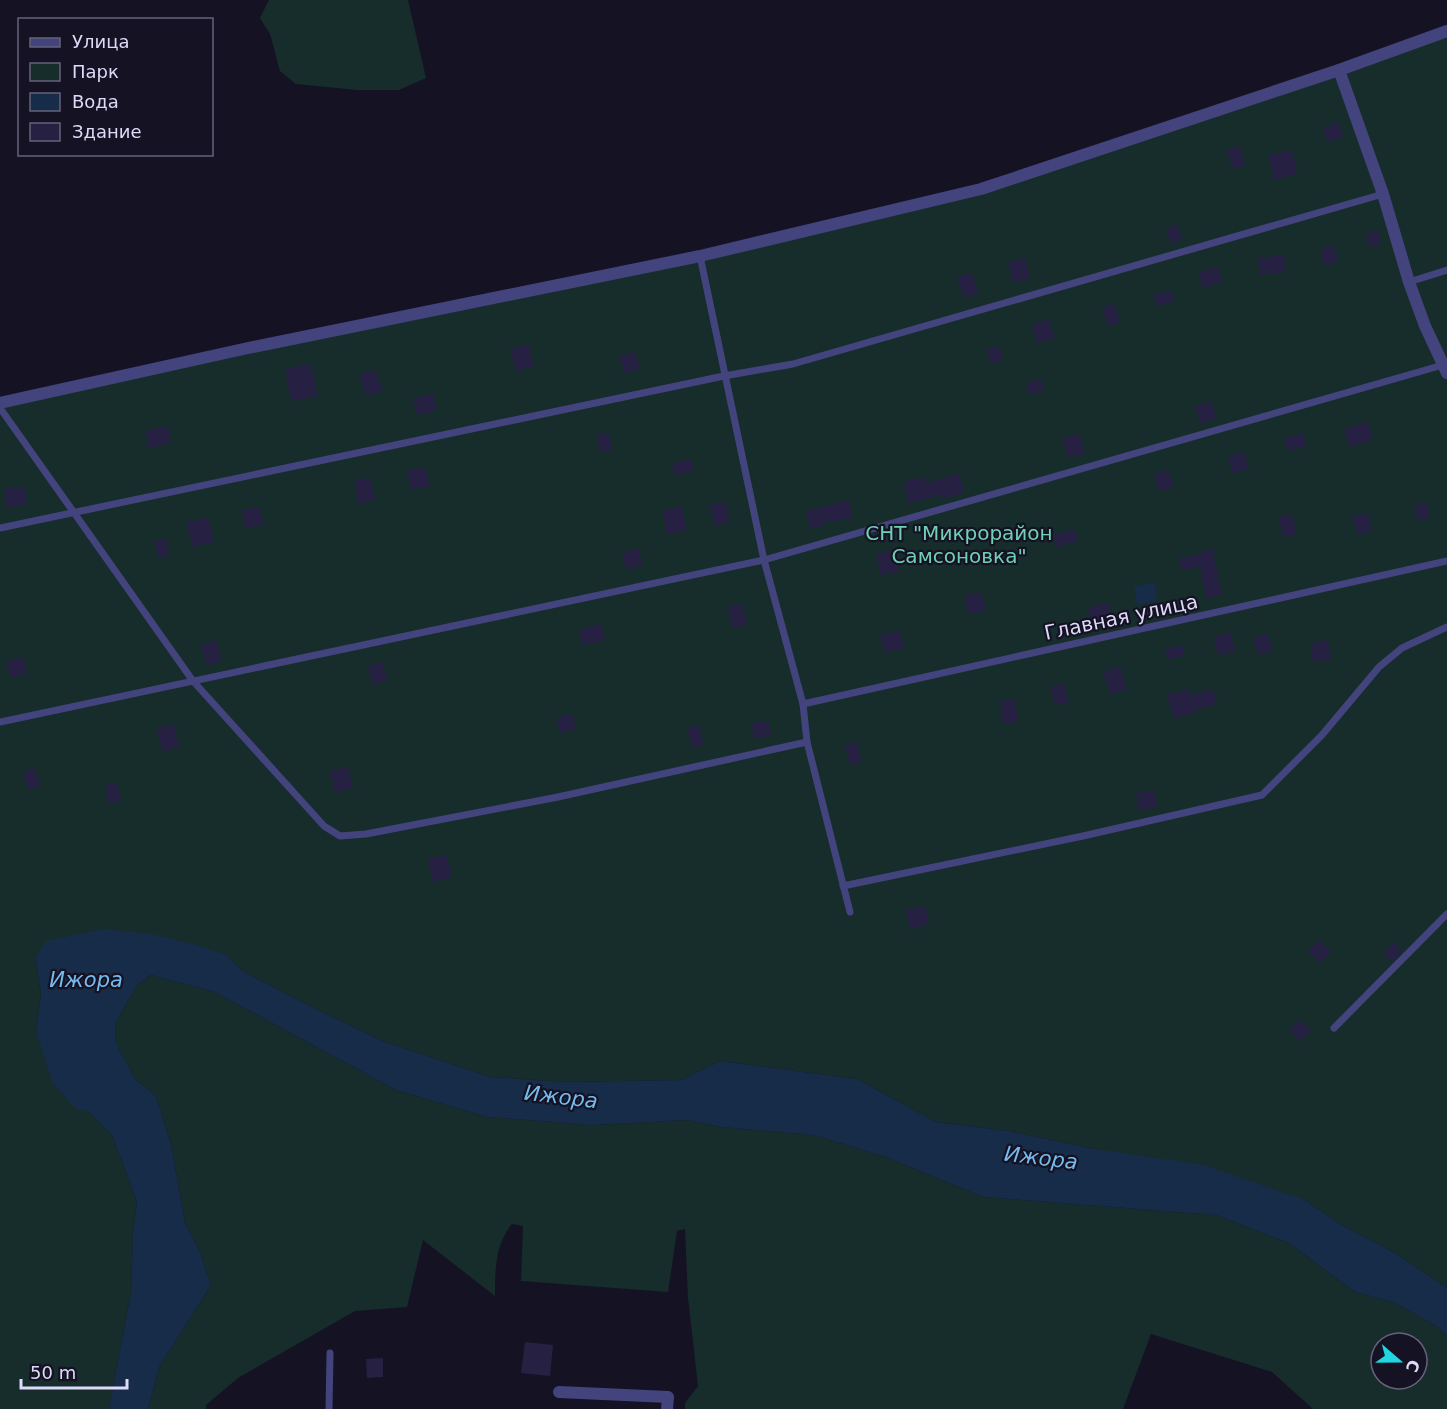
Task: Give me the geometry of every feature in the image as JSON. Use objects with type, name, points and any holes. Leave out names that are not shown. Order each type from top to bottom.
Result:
[{"type":"street","points":[[0,406],[238,350],[700,256],[981,189],[1339,70],[1447,31]]},
{"type":"street","points":[[1339,70],[1383,194],[1409,282],[1445,369]]},
{"type":"street","points":[[559,1392],[668,1397],[667,1409]]},
{"type":"lane","points":[[0,528],[804,361],[1383,194]]},
{"type":"lane","points":[[700,256],[764,560],[803,704],[807,742],[850,912]]},
{"type":"lane","points":[[1409,282],[1447,270]]},
{"type":"lane","points":[[0,722],[764,560],[1445,369]]},
{"type":"lane","points":[[0,406],[193,681],[324,826],[340,836],[366,834],[547,799],[807,742]]},
{"type":"lane","name":"Главная улица","points":[[803,704],[1447,561]]},
{"type":"lane","points":[[843,886],[1083,836],[1262,795],[1322,735],[1379,668],[1402,648],[1447,627]]},
{"type":"lane","points":[[1334,1028],[1447,914]]},
{"type":"lane","points":[[329,1409],[330,1353]]},
{"type":"green space","points":[[269,0],[408,0],[426,78],[399,90],[357,90],[296,84],[280,71],[270,34],[260,18]]},
{"type":"green space","name":"СНТ \"Микрорайон Самсоновка\"","points":[[1447,31],[1447,1288],[1393,1252],[1340,1224],[1305,1200],[1095,1149],[1009,1131],[936,1122],[857,1079],[720,1061],[681,1080],[567,1082],[490,1077],[385,1042],[244,972],[224,954],[35,958],[41,994],[36,1031],[88,1111],[112,1135],[137,1202],[133,1232],[131,1292],[109,1409],[0,1409],[0,403],[981,189]]},
{"type":"green space","points":[[151,975],[215,992],[396,1090],[487,1117],[592,1125],[688,1120],[721,1127],[814,1135],[886,1157],[983,1197],[1216,1215],[1289,1243],[1355,1292],[1393,1302],[1438,1327],[1447,1336],[1447,1409],[1313,1409],[1272,1372],[1151,1334],[1123,1409],[685,1409],[685,1403],[698,1386],[688,1298],[685,1229],[677,1231],[668,1292],[521,1281],[523,1226],[512,1224],[499,1249],[495,1296],[423,1240],[407,1307],[355,1311],[238,1378],[206,1405],[206,1409],[148,1409],[159,1367],[211,1285],[199,1250],[185,1223],[171,1144],[156,1096],[135,1079],[115,1041],[116,1022],[137,985]]},
{"type":"water","points":[[1155,582],[1157,601],[1137,605],[1134,587]]},
{"type":"water","name":"Ижора","points":[[104,929],[152,934],[224,954],[244,972],[385,1042],[490,1077],[567,1082],[681,1080],[720,1061],[857,1079],[936,1122],[1009,1131],[1095,1149],[1204,1165],[1305,1200],[1340,1224],[1393,1252],[1447,1288],[1447,1336],[1438,1327],[1393,1302],[1355,1292],[1289,1243],[1216,1215],[983,1197],[886,1157],[814,1135],[721,1127],[688,1120],[592,1125],[487,1117],[396,1090],[215,992],[151,975],[137,985],[116,1022],[115,1041],[135,1079],[156,1096],[171,1144],[185,1223],[199,1250],[211,1285],[159,1367],[148,1409],[109,1409],[131,1292],[133,1232],[137,1202],[112,1135],[88,1111],[76,1109],[52,1082],[36,1031],[41,994],[35,958],[46,941]]},
{"type":"building","points":[[1339,123],[1343,137],[1327,142],[1323,127]]},
{"type":"building","points":[[1240,146],[1245,165],[1232,169],[1227,149]]},
{"type":"building","points":[[1292,150],[1297,174],[1274,180],[1268,155]]},
{"type":"building","points":[[1178,225],[1182,240],[1171,244],[1166,228]]},
{"type":"building","points":[[1378,230],[1381,245],[1369,247],[1366,233]]},
{"type":"building","points":[[1334,245],[1338,262],[1324,266],[1320,249]]},
{"type":"building","points":[[1284,255],[1286,272],[1260,275],[1258,258]]},
{"type":"building","points":[[1025,258],[1030,278],[1013,283],[1008,262]]},
{"type":"building","points":[[1218,267],[1222,283],[1202,287],[1199,272]]},
{"type":"building","points":[[972,273],[978,294],[964,298],[957,277]]},
{"type":"building","points":[[1171,290],[1174,301],[1157,306],[1153,295]]},
{"type":"building","points":[[1115,304],[1120,322],[1108,326],[1102,308]]},
{"type":"building","points":[[1049,319],[1055,338],[1037,343],[1032,324]]},
{"type":"building","points":[[528,344],[534,366],[516,371],[510,349]]},
{"type":"building","points":[[999,346],[1004,360],[991,364],[986,350]]},
{"type":"building","points":[[635,352],[640,369],[624,373],[619,356]]},
{"type":"building","points":[[311,364],[318,396],[291,401],[285,369]]},
{"type":"building","points":[[375,369],[383,391],[366,396],[359,374]]},
{"type":"building","points":[[1041,379],[1044,390],[1029,395],[1026,383]]},
{"type":"building","points":[[433,394],[436,411],[417,415],[413,398]]},
{"type":"building","points":[[1211,401],[1216,418],[1200,424],[1195,406]]},
{"type":"building","points":[[1367,421],[1373,439],[1350,447],[1344,430]]},
{"type":"building","points":[[168,426],[171,443],[149,448],[145,431]]},
{"type":"building","points":[[609,433],[612,450],[600,452],[597,435]]},
{"type":"building","points":[[1079,433],[1085,453],[1068,458],[1062,439]]},
{"type":"building","points":[[1303,433],[1306,446],[1288,451],[1284,438]]},
{"type":"building","points":[[1244,452],[1249,469],[1232,473],[1228,456]]},
{"type":"building","points":[[691,459],[694,471],[675,476],[672,463]]},
{"type":"building","points":[[425,467],[430,486],[411,490],[407,471]]},
{"type":"building","points":[[1168,470],[1174,487],[1159,492],[1154,475]]},
{"type":"building","points":[[959,473],[964,492],[942,499],[941,495],[908,503],[903,482],[925,477],[926,483]]},
{"type":"building","points":[[370,477],[375,500],[359,504],[354,481]]},
{"type":"building","points":[[24,486],[27,504],[7,508],[4,489]]},
{"type":"building","points":[[849,500],[852,518],[823,523],[823,526],[810,528],[806,511]]},
{"type":"building","points":[[726,502],[729,523],[714,525],[710,504]]},
{"type":"building","points":[[1428,503],[1429,518],[1416,519],[1416,504]]},
{"type":"building","points":[[260,507],[263,525],[245,528],[242,510]]},
{"type":"building","points":[[683,507],[686,531],[666,534],[663,510]]},
{"type":"building","points":[[1368,513],[1372,531],[1357,534],[1352,516]]},
{"type":"building","points":[[1292,514],[1296,534],[1282,536],[1279,517]]},
{"type":"building","points":[[208,517],[214,542],[193,547],[186,522]]},
{"type":"building","points":[[1074,529],[1078,541],[1056,547],[1053,535]]},
{"type":"building","points":[[165,538],[170,555],[159,558],[154,542]]},
{"type":"building","points":[[638,548],[643,565],[626,569],[622,553]]},
{"type":"building","points":[[1212,548],[1222,595],[1206,598],[1200,567],[1181,570],[1179,558],[1202,554],[1201,552]]},
{"type":"building","points":[[896,550],[899,572],[880,575],[877,553]]},
{"type":"building","points":[[981,592],[986,610],[969,615],[964,596]]},
{"type":"building","points":[[1108,602],[1113,620],[1093,626],[1088,608]]},
{"type":"building","points":[[743,604],[747,625],[732,628],[728,607]]},
{"type":"building","points":[[601,624],[605,640],[583,645],[579,630]]},
{"type":"building","points":[[900,630],[904,648],[884,652],[880,635]]},
{"type":"building","points":[[1231,632],[1235,651],[1218,655],[1213,637]]},
{"type":"building","points":[[1267,633],[1273,651],[1258,655],[1253,638]]},
{"type":"building","points":[[216,640],[222,661],[207,665],[201,645]]},
{"type":"building","points":[[1328,640],[1331,660],[1313,662],[1311,643]]},
{"type":"building","points":[[1182,645],[1185,656],[1168,659],[1165,649]]},
{"type":"building","points":[[23,657],[27,673],[11,678],[6,661]]},
{"type":"building","points":[[383,662],[387,681],[372,684],[368,666]]},
{"type":"building","points":[[1120,666],[1127,689],[1111,695],[1103,672]]},
{"type":"building","points":[[1064,683],[1069,702],[1055,705],[1050,687]]},
{"type":"building","points":[[1189,689],[1190,695],[1213,689],[1217,704],[1174,718],[1167,695]]},
{"type":"building","points":[[1015,699],[1018,722],[1003,724],[1000,701]]},
{"type":"building","points":[[572,714],[576,729],[560,733],[557,717]]},
{"type":"building","points":[[769,721],[771,736],[753,738],[752,723]]},
{"type":"building","points":[[174,724],[179,747],[162,751],[157,728]]},
{"type":"building","points":[[699,725],[704,744],[692,748],[687,728]]},
{"type":"building","points":[[857,742],[862,762],[850,765],[845,745]]},
{"type":"building","points":[[348,767],[353,788],[335,792],[330,771]]},
{"type":"building","points":[[34,768],[41,785],[29,790],[22,774]]},
{"type":"building","points":[[117,783],[121,801],[109,803],[105,785]]},
{"type":"building","points":[[1154,790],[1157,807],[1139,811],[1136,793]]},
{"type":"building","points":[[446,855],[452,877],[433,882],[428,859]]},
{"type":"building","points":[[925,906],[929,924],[910,929],[906,910]]},
{"type":"building","points":[[1320,940],[1331,953],[1319,963],[1308,950]]},
{"type":"building","points":[[1394,942],[1402,951],[1392,962],[1383,952]]},
{"type":"building","points":[[1300,1020],[1311,1031],[1300,1041],[1289,1030]]},
{"type":"building","points":[[525,1342],[553,1345],[550,1376],[521,1373]]},
{"type":"building","points":[[383,1358],[383,1377],[367,1378],[366,1359]]}]
